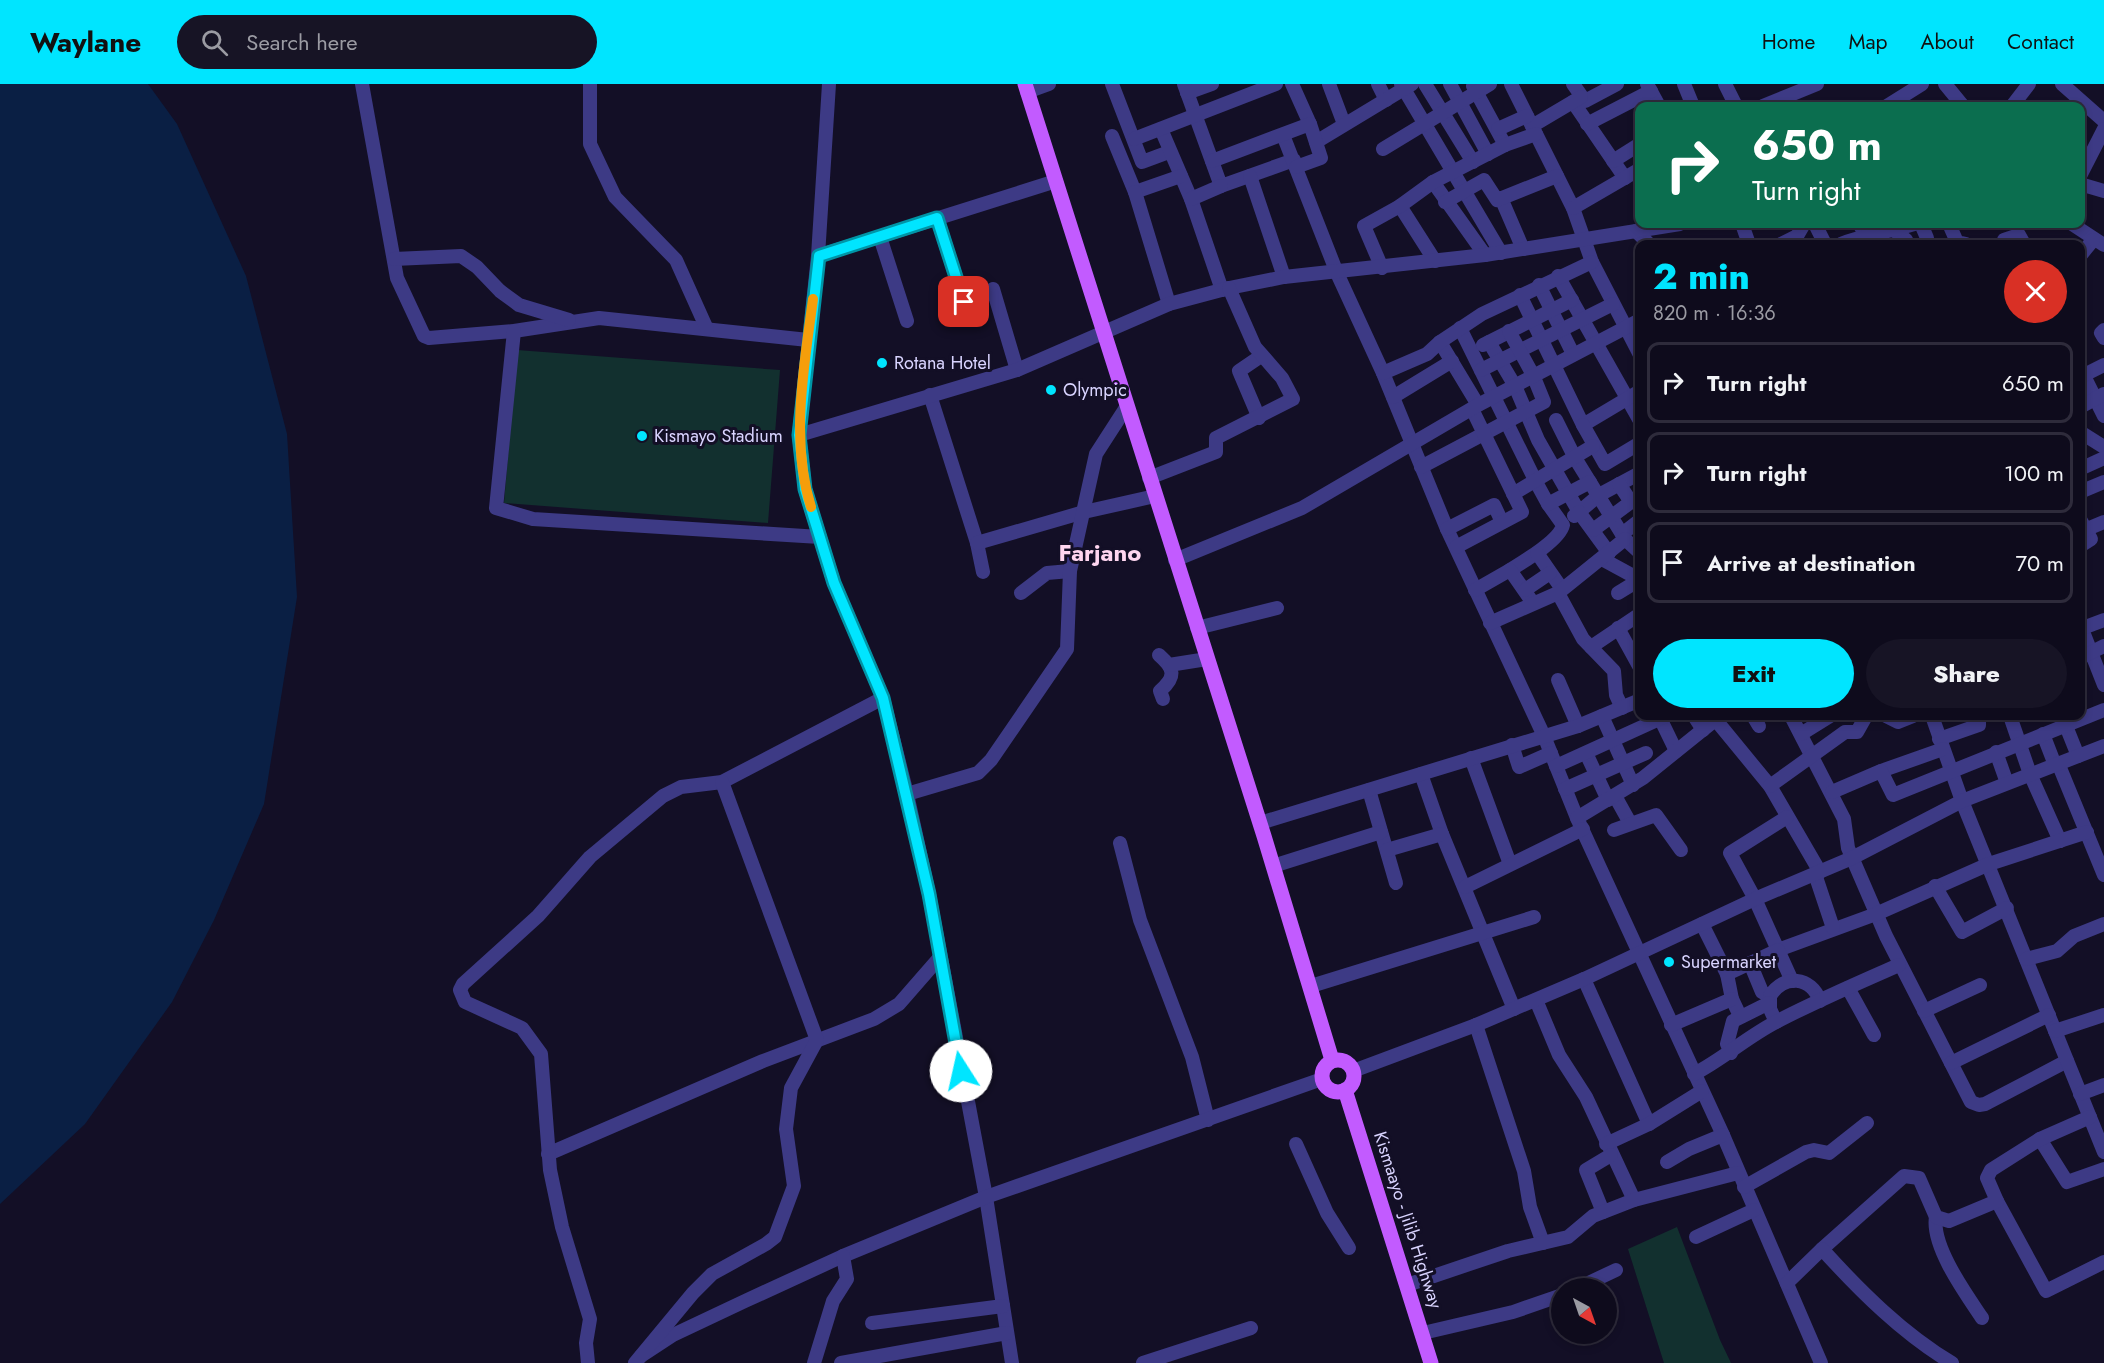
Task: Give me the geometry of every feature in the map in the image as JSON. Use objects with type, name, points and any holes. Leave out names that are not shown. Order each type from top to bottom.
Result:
[{"type":"main road","points":[[1026,88],[1274,866],[1332,1060]]},
{"type":"main road","points":[[1332,1060],[1347,1062],[1353,1071],[1352,1083],[1345,1090],[1330,1090],[1322,1079],[1324,1067],[1332,1060]]},
{"type":"main road","name":"Kismaayo - Jilib Highway","points":[[1345,1090],[1431,1363]]},
{"type":"street","points":[[362,84],[401,289],[424,336],[429,338],[514,331],[599,318],[808,340]]},
{"type":"street","points":[[590,84],[590,144],[615,197],[676,260],[707,329]]},
{"type":"street","points":[[829,84],[819,256],[799,435],[805,489],[834,583],[883,698],[907,794],[986,1197],[1012,1363]]},
{"type":"street","points":[[1026,88],[1049,84]]},
{"type":"street","points":[[1112,84],[1142,162]]},
{"type":"street","points":[[1221,186],[1185,88],[1213,84],[1222,105]]},
{"type":"street","points":[[1134,139],[1275,84]]},
{"type":"street","points":[[1191,198],[1250,176],[1321,158],[1310,124],[1292,84]]},
{"type":"street","points":[[1329,84],[1344,124]]},
{"type":"street","points":[[1378,84],[1386,100]]},
{"type":"street","points":[[1425,84],[1473,162]]},
{"type":"street","points":[[1450,84],[1488,154]]},
{"type":"street","points":[[1383,150],[1460,101],[1474,88],[1490,84]]},
{"type":"street","points":[[1510,84],[1573,208],[1592,262],[1635,345]]},
{"type":"street","points":[[1574,84],[1587,124],[1625,178]]},
{"type":"street","points":[[1684,84],[1692,102]]},
{"type":"street","points":[[1725,84],[1734,102]]},
{"type":"street","points":[[1773,102],[1816,84]]},
{"type":"street","points":[[1895,102],[1922,84]]},
{"type":"street","points":[[1945,84],[1960,102]]},
{"type":"street","points":[[2015,102],[2029,84]]},
{"type":"street","points":[[2062,84],[2082,102]]},
{"type":"street","points":[[1316,142],[1406,86],[1424,123],[1501,253]]},
{"type":"street","points":[[1382,268],[1363,227],[1400,206],[1432,182],[1505,145],[1532,125],[1577,99],[1585,101],[1609,86]]},
{"type":"street","points":[[1587,124],[1649,87],[1657,102]]},
{"type":"street","points":[[1474,88],[1505,145]]},
{"type":"street","points":[[2085,104],[2104,121]]},
{"type":"street","points":[[1453,127],[1486,109]]},
{"type":"street","points":[[1212,161],[1310,124]]},
{"type":"street","points":[[1498,129],[1532,125]]},
{"type":"street","points":[[1149,478],[1216,452],[1215,438],[1293,399],[1282,378],[1261,356],[1226,289],[1191,198],[1169,152],[1161,129]]},
{"type":"street","points":[[2085,166],[2104,129]]},
{"type":"street","points":[[1283,135],[1336,273],[1383,374],[1447,529],[1544,736],[1638,955],[1723,1135],[1821,1363]]},
{"type":"street","points":[[1112,136],[1135,192],[1170,304]]},
{"type":"street","points":[[1613,161],[1635,147]]},
{"type":"street","points":[[1126,167],[1169,152]]},
{"type":"street","points":[[1573,208],[1635,172]]},
{"type":"street","points":[[1135,192],[1181,176]]},
{"type":"street","points":[[1250,176],[1284,277]]},
{"type":"street","points":[[1445,202],[1485,180],[1497,200],[1557,176]]},
{"type":"street","points":[[819,256],[1056,181]]},
{"type":"street","points":[[1432,182],[1485,255]]},
{"type":"street","points":[[2085,185],[2104,191]]},
{"type":"street","points":[[1501,198],[1523,249]]},
{"type":"street","points":[[1400,206],[1435,261]]},
{"type":"street","points":[[937,218],[964,302]]},
{"type":"street","points":[[799,435],[1017,370],[1170,304],[1226,289],[1284,277],[1382,268],[1501,253],[1655,228]]},
{"type":"street","points":[[1789,240],[1797,236],[1802,228]]},
{"type":"street","points":[[1851,240],[1865,234],[1901,228]]},
{"type":"street","points":[[1923,228],[1927,238]]},
{"type":"street","points":[[2078,228],[2098,242],[2085,252]]},
{"type":"street","points":[[1894,230],[1906,240]]},
{"type":"street","points":[[1636,231],[1645,240]]},
{"type":"street","points":[[2008,240],[2019,235],[2022,240]]},
{"type":"street","points":[[880,237],[907,321]]},
{"type":"street","points":[[394,259],[461,256],[477,267],[500,291],[519,304],[571,321]]},
{"type":"street","points":[[1383,374],[1427,354],[1460,328],[1498,306],[1592,262]]},
{"type":"street","points":[[1544,449],[1633,394],[1594,344],[1558,276]]},
{"type":"street","points":[[1539,285],[1573,354]]},
{"type":"street","points":[[993,289],[1017,370]]},
{"type":"street","points":[[1520,295],[1583,427],[1605,464],[1635,446]]},
{"type":"street","points":[[1472,351],[1572,300]]},
{"type":"street","points":[[1481,370],[1613,304]]},
{"type":"street","points":[[1421,467],[1544,402],[1498,306]]},
{"type":"street","points":[[1175,560],[1302,508],[1410,443],[1533,375],[1635,323]]},
{"type":"street","points":[[1460,328],[1536,482],[1563,525],[1563,530],[1537,553],[1476,590]]},
{"type":"street","points":[[2104,330],[2101,333],[2104,338]]},
{"type":"street","points":[[514,331],[496,508],[533,519],[820,537]]},
{"type":"street","points":[[1440,342],[1475,407],[1485,434],[1522,512],[1456,547]]},
{"type":"street","points":[[1489,342],[1515,386],[1534,430],[1568,493],[1593,530],[1606,556],[1635,574]]},
{"type":"street","points":[[1259,418],[1239,371],[1261,356]]},
{"type":"street","points":[[1392,397],[1452,361]]},
{"type":"street","points":[[2085,377],[2104,365]]},
{"type":"street","points":[[2085,380],[2099,397],[2104,416]]},
{"type":"street","points":[[930,395],[977,543],[982,572]]},
{"type":"street","points":[[2085,404],[2099,397]]},
{"type":"street","points":[[907,794],[978,773],[991,760],[1067,649],[1070,571],[1096,454],[1126,406]]},
{"type":"street","points":[[1534,430],[1575,411]]},
{"type":"street","points":[[1556,420],[1575,458],[1624,536],[1635,548]]},
{"type":"street","points":[[2085,435],[2104,447]]},
{"type":"street","points":[[1494,453],[1515,441]]},
{"type":"street","points":[[1513,494],[1593,446]]},
{"type":"street","points":[[2085,467],[2104,458]]},
{"type":"street","points":[[1563,525],[1599,495],[1635,476]]},
{"type":"street","points":[[1548,504],[1590,482]]},
{"type":"street","points":[[2085,490],[2104,482]]},
{"type":"street","points":[[1619,484],[1635,511]]},
{"type":"street","points":[[977,543],[1084,512],[1155,496]]},
{"type":"street","points":[[1593,530],[1630,503]]},
{"type":"street","points":[[1447,529],[1494,505],[1502,522]]},
{"type":"street","points":[[1477,514],[1486,531]]},
{"type":"street","points":[[2085,526],[2104,522]]},
{"type":"street","points":[[1490,623],[1560,591],[1589,566],[1606,556],[1635,524]]},
{"type":"street","points":[[2085,531],[2091,540],[2085,543]]},
{"type":"street","points":[[1537,553],[1560,591],[1579,633],[1614,671],[1616,696],[1622,708]]},
{"type":"street","points":[[1510,570],[1533,603]]},
{"type":"street","points":[[1021,593],[1047,573],[1070,571]]},
{"type":"street","points":[[1525,590],[1550,573]]},
{"type":"street","points":[[1618,593],[1635,579]]},
{"type":"street","points":[[1197,628],[1277,608]]},
{"type":"street","points":[[1591,647],[1635,617]]},
{"type":"street","points":[[2085,626],[2104,620]]},
{"type":"street","points":[[1618,628],[1635,654]]},
{"type":"street","points":[[2103,680],[2086,655],[2104,646]]},
{"type":"street","points":[[1164,699],[1160,691],[1169,683],[1172,674],[1164,660],[1207,659]]},
{"type":"street","points":[[1614,671],[1635,660]]},
{"type":"street","points":[[1558,680],[1578,726]]},
{"type":"street","points":[[588,1363],[586,1343],[590,1319],[560,1218],[548,1154],[544,1066],[536,1044],[522,1028],[465,1002],[460,990],[463,984],[538,916],[590,857],[663,796],[681,787],[722,782],[883,698]]},
{"type":"street","points":[[1260,823],[1578,726],[1635,702]]},
{"type":"street","points":[[2085,715],[2104,710]]},
{"type":"street","points":[[1602,717],[1633,785]]},
{"type":"street","points":[[1512,745],[1519,767],[1586,753],[1657,720]]},
{"type":"street","points":[[1663,720],[1676,751]]},
{"type":"street","points":[[1697,720],[1703,730]]},
{"type":"street","points":[[1465,887],[1580,824],[1612,798],[1654,770],[1715,720]]},
{"type":"street","points":[[1720,720],[1770,786],[1817,873],[1833,928]]},
{"type":"street","points":[[1793,720],[1832,792],[1845,822],[1847,845],[1852,858],[1899,964],[1971,1102],[1979,1105],[2067,1061]]},
{"type":"street","points":[[1801,734],[1824,720]]},
{"type":"street","points":[[1770,786],[1845,732],[1857,732],[1864,720]]},
{"type":"street","points":[[1933,720],[1962,801],[2080,1094],[2096,1122],[2104,1152]]},
{"type":"street","points":[[1832,792],[1904,763],[1979,725],[1979,720]]},
{"type":"street","points":[[2015,720],[2030,774],[2060,841]]},
{"type":"street","points":[[1881,771],[1893,795],[2043,734],[2064,720],[2078,756]]},
{"type":"street","points":[[1637,731],[1654,770]]},
{"type":"street","points":[[2043,734],[2104,874]]},
{"type":"street","points":[[1353,1071],[1536,1000],[1638,955],[1755,899],[1852,858],[1962,801],[2104,746]]},
{"type":"street","points":[[1996,752],[2007,783]]},
{"type":"street","points":[[1586,753],[1596,776],[1630,823]]},
{"type":"street","points":[[1565,789],[1646,753]]},
{"type":"street","points":[[1471,758],[1510,864]]},
{"type":"street","points":[[1904,763],[1914,785]]},
{"type":"street","points":[[1421,774],[1442,834],[1514,1009]]},
{"type":"street","points":[[638,1359],[693,1293],[712,1274],[766,1244],[775,1236],[794,1186],[786,1129],[791,1088],[817,1040],[722,782]]},
{"type":"street","points":[[1369,790],[1396,883]]},
{"type":"street","points":[[1614,830],[1656,815],[1681,850]]},
{"type":"street","points":[[1786,817],[1730,853],[1755,899],[1792,981]]},
{"type":"street","points":[[1274,866],[1381,832]]},
{"type":"street","points":[[1727,974],[1778,950],[1876,914],[1989,864],[2087,832]]},
{"type":"street","points":[[1386,850],[1442,834]]},
{"type":"street","points":[[1120,843],[1140,920],[1192,1057],[1208,1120]]},
{"type":"street","points":[[1935,886],[1962,932],[2007,908]]},
{"type":"street","points":[[1311,986],[1534,917]]},
{"type":"street","points":[[1702,924],[1727,974],[1732,999],[1740,1016]]},
{"type":"street","points":[[2026,959],[2056,951],[2074,936],[2104,924]]},
{"type":"street","points":[[548,1154],[817,1040],[874,1019],[899,1004],[940,957]]},
{"type":"street","points":[[1750,963],[1762,992],[1769,1000],[1776,1022]]},
{"type":"street","points":[[1694,1074],[1731,1053],[1750,1037],[1776,1022],[1899,964]]},
{"type":"street","points":[[1584,979],[1649,1124]]},
{"type":"street","points":[[1731,1053],[1727,1044],[1730,1027],[1740,1016],[1769,1000],[1778,987],[1800,979],[1810,984],[1820,1001]]},
{"type":"street","points":[[1924,1011],[1980,985]]},
{"type":"street","points":[[1848,988],[1874,1035]]},
{"type":"street","points":[[1671,1025],[1732,999]]},
{"type":"street","points":[[1536,1000],[1559,1055],[1586,1097],[1634,1200]]},
{"type":"street","points":[[1951,1063],[2049,1015]]},
{"type":"street","points":[[2055,1031],[2104,1015]]},
{"type":"street","points":[[1476,1025],[1524,1171],[1530,1207],[1543,1242]]},
{"type":"street","points":[[638,1359],[673,1335],[843,1256],[986,1197],[1322,1079]]},
{"type":"street","points":[[2080,1094],[2104,1085]]},
{"type":"street","points":[[1604,1212],[1586,1170],[1609,1149],[1702,1091]]},
{"type":"street","points":[[2096,1122],[2040,1139],[1988,1173],[1987,1178],[2046,1291],[2104,1262]]},
{"type":"street","points":[[1744,1187],[1806,1152],[1814,1150],[1830,1153],[1867,1123]]},
{"type":"street","points":[[1667,1162],[1689,1149],[1723,1135]]},
{"type":"street","points":[[2040,1139],[2067,1182],[2104,1168]]},
{"type":"street","points":[[1296,1144],[1327,1213],[1348,1248]]},
{"type":"street","points":[[1407,1285],[1543,1242],[1568,1237],[1588,1220],[1634,1200],[1738,1173]]},
{"type":"street","points":[[1787,1283],[1904,1176],[1919,1178],[1936,1217],[1936,1235],[1960,1284],[1982,1318]]},
{"type":"street","points":[[1936,1217],[1949,1221],[1997,1201]]},
{"type":"street","points":[[1696,1237],[1754,1210]]},
{"type":"street","points":[[1822,1249],[1906,1332],[1952,1363]]},
{"type":"street","points":[[814,1363],[833,1301],[847,1279],[843,1256]]},
{"type":"street","points":[[1599,1278],[1616,1270]]},
{"type":"street","points":[[1423,1333],[1513,1312],[1551,1299]]},
{"type":"street","points":[[872,1323],[1003,1306]]},
{"type":"street","points":[[1143,1363],[1251,1328]]},
{"type":"street","points":[[841,1363],[896,1358],[1007,1333]]},
{"type":"green space","name":"Kismayo Stadium","points":[[517,350],[780,370],[768,523],[504,503]]},
{"type":"green space","points":[[1677,1227],[1731,1363],[1664,1363],[1628,1249]]},
{"type":"water","points":[[0,84],[148,84],[177,124],[246,276],[287,434],[297,597],[264,804],[214,920],[172,1002],[85,1124],[0,1204]]},
{"type":"slow traffic","points":[[811,507],[805,489],[799,435],[813,299]]},
{"type":"place","name":"Rotana Hotel","points":[[882,363]]},
{"type":"place","name":"Olympic","points":[[1051,390]]},
{"type":"place","name":"Kismayo Stadium","points":[[642,436]]},
{"type":"place","name":"Supermarket","points":[[1669,962]]},
{"type":"district","name":"Farjano","points":[[1100,553]]},
{"type":"route","points":[[961,1071],[929,894],[883,698],[834,583],[805,489],[799,435],[819,256],[937,218],[964,302]]}]
